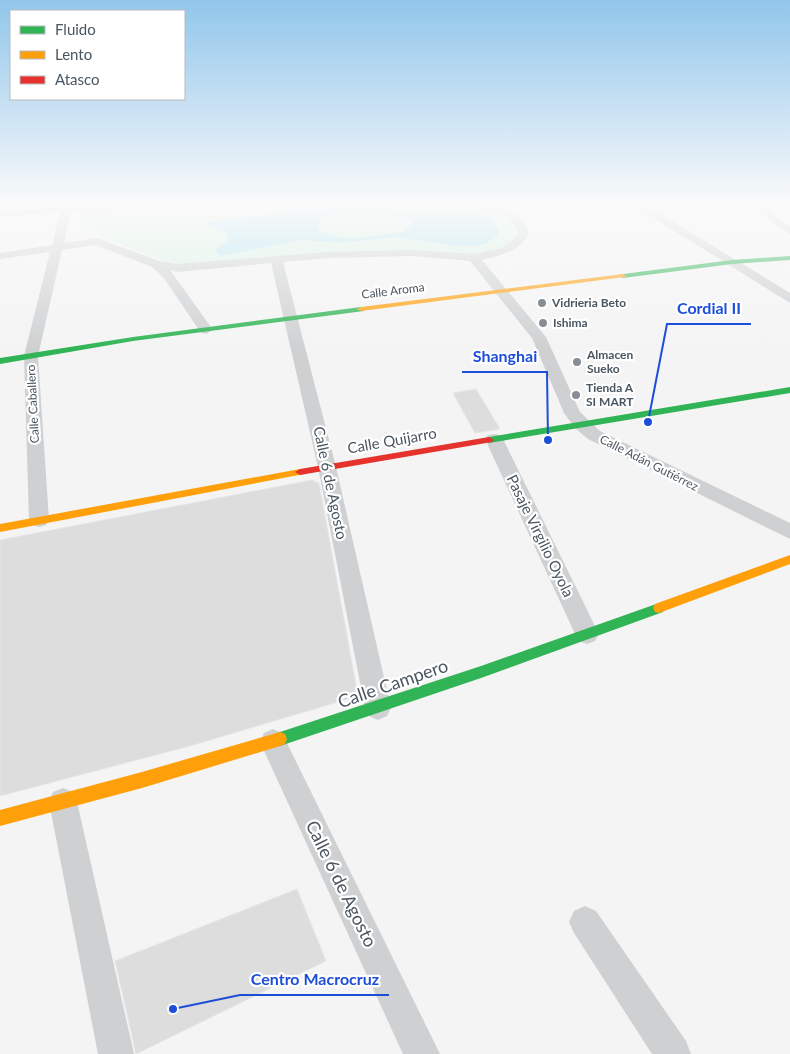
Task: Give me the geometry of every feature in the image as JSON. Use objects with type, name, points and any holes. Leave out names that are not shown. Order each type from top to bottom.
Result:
[{"type":"street","points":[[0,256],[34,251]]},
{"type":"street","name":"Calle Caballero","points":[[39,520],[31,356],[55,251]]},
{"type":"street","points":[[123,251],[156,264],[188,268],[276,259],[413,253],[474,258],[501,251]]},
{"type":"street","points":[[714,251],[790,299]]},
{"type":"street","name":"Calle Adán Gutiérrez","points":[[474,258],[540,337],[572,413],[581,424],[594,435],[790,532]]},
{"type":"street","name":"Calle Aroma","points":[[0,361],[133,339],[292,317],[732,262],[790,258]]},
{"type":"street","name":"Calle 6 de Agosto","points":[[276,259],[292,317],[327,467],[378,708]]},
{"type":"street","points":[[156,264],[168,275],[206,330]]},
{"type":"street","name":"Calle Quijarro","points":[[0,528],[327,467],[790,390]]},
{"type":"street","name":"Pasaje Virgilio Oyola","points":[[494,439],[587,634]]},
{"type":"street","name":"Calle Campero","points":[[0,818],[273,742],[378,708],[790,559]]},
{"type":"street","name":"Calle 6 de Agosto","points":[[273,742],[422,1054]]},
{"type":"street","points":[[63,802],[116,1054]]},
{"type":"street","points":[[586,922],[673,1054]]},
{"type":"green space","points":[[138,251],[496,251],[471,254],[443,252],[333,253],[182,264]]},
{"type":"water","points":[[217,251],[244,251],[220,256]]},
{"type":"building","points":[[476,389],[500,429],[475,433],[453,393]]},
{"type":"building","points":[[312,480],[319,483],[358,696],[190,746],[0,796],[0,540]]},
{"type":"building","points":[[297,889],[326,961],[136,1054],[115,961]]},
{"type":"traffic: fast","points":[[623,276],[732,262],[790,258]]},
{"type":"traffic: fast","points":[[0,361],[133,339],[361,309]]},
{"type":"traffic: fast","points":[[489,440],[790,390]]},
{"type":"traffic: fast","points":[[280,739],[481,672],[659,608]]},
{"type":"traffic: slow","points":[[361,309],[623,276]]},
{"type":"traffic: slow","points":[[0,528],[300,472]]},
{"type":"traffic: slow","points":[[659,608],[790,559]]},
{"type":"traffic: slow","points":[[0,818],[142,780],[280,739]]},
{"type":"traffic: jam","points":[[300,472],[489,440]]},
{"type":"place","name":"Vidrieria Beto","points":[[542,303]]},
{"type":"place","name":"Ishima","points":[[543,323]]},
{"type":"place","name":"Almacen Sueko","points":[[577,362]]},
{"type":"place","name":"Tienda A SI MART","points":[[576,395]]},
{"type":"place","name":"Cordial II","points":[[648,422]]},
{"type":"place","name":"Shanghai","points":[[548,440]]},
{"type":"place","name":"Centro Macrocruz","points":[[173,1009]]}]
